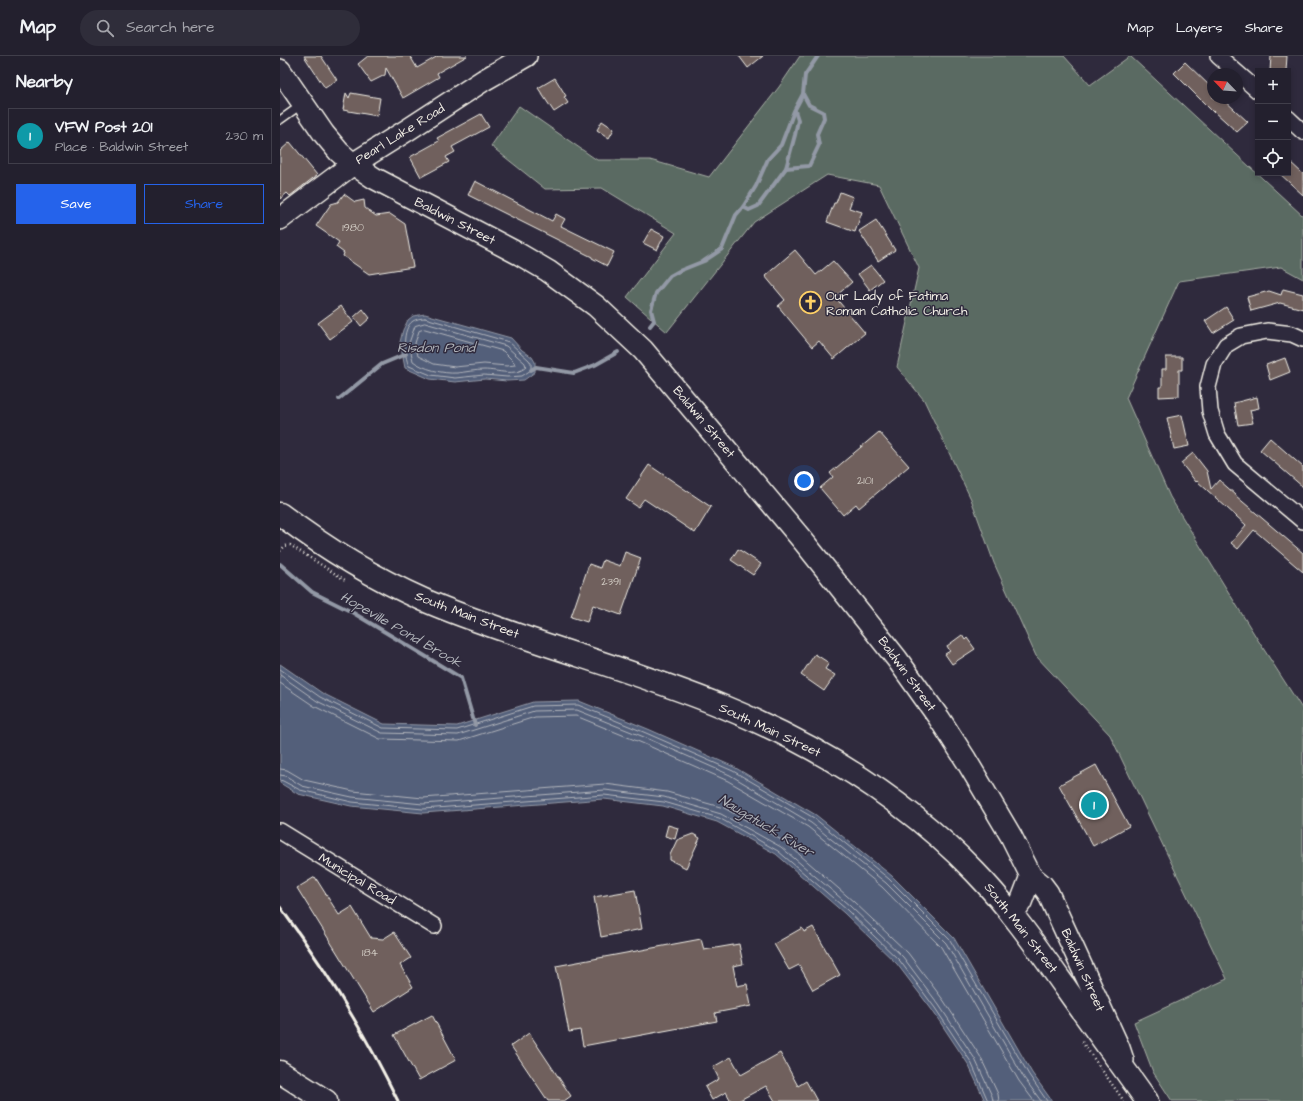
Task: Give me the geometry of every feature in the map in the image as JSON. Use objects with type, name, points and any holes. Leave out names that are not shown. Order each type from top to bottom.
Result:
[{"type":"main road","name":"Pearl Lake Road","points":[[280,219],[353,164],[409,130],[484,80],[526,56]]},
{"type":"main road","name":"Baldwin Street","points":[[284,79],[329,141],[353,164],[374,178],[519,254],[548,271],[596,306],[642,350],[804,542],[897,659],[966,760],[1011,836],[1031,876],[1042,885],[1048,893],[1119,1048],[1125,1070]]},
{"type":"main road","name":"South Main Street","points":[[280,514],[319,543],[383,580],[424,600],[478,621],[686,693],[722,707],[775,730],[811,748],[874,786],[916,817],[975,871],[1035,945],[1147,1101]]},
{"type":"main road","points":[[1012,915],[1021,902],[1031,876]]},
{"type":"main road","points":[[280,1072],[326,1101]]},
{"type":"street","points":[[1218,56],[1255,88]]},
{"type":"street","points":[[1291,121],[1303,132]]},
{"type":"street","points":[[1303,339],[1292,334],[1267,331],[1241,336],[1226,344],[1214,364],[1208,387],[1210,411],[1217,434],[1235,464],[1303,521]]},
{"type":"street","name":"Municipal Road","points":[[280,831],[434,926]]},
{"type":"lane","points":[[280,118],[302,103]]},
{"type":"path","points":[[280,551],[287,545],[290,545],[301,554],[348,582]]},
{"type":"path","points":[[1079,1038],[1124,1101]]},
{"type":"green space","points":[[800,56],[1064,56],[1090,85],[1130,56],[1255,172],[1255,176],[1260,176],[1303,216],[1303,279],[1281,267],[1179,281],[1126,398],[1170,497],[1303,710],[1303,1101],[1172,1101],[1153,1072],[1134,1022],[1227,979],[1110,735],[1036,656],[994,563],[971,499],[924,400],[897,367],[919,268],[879,185],[827,175],[754,222],[667,332],[627,297],[676,233],[602,188],[545,189],[491,146],[519,106],[597,160],[650,160],[709,177],[779,87]]},
{"type":"water","name":"Risdon Pond","points":[[425,314],[511,338],[522,350],[532,357],[535,362],[535,372],[524,380],[507,381],[485,379],[455,382],[430,379],[405,368],[400,342],[403,330],[408,320],[413,316]]},
{"type":"water","name":"Naugatuck River","points":[[280,664],[322,693],[384,724],[457,726],[533,702],[579,701],[648,729],[734,767],[816,815],[892,876],[954,938],[1032,1073],[1052,1101],[985,1101],[968,1064],[932,1010],[897,964],[844,913],[776,854],[717,822],[663,806],[604,799],[423,813],[351,806],[298,794],[280,783]]},
{"type":"building","points":[[304,56],[321,56],[337,80],[325,88]]},
{"type":"building","points":[[368,56],[410,56],[417,68],[438,56],[467,56],[437,73],[439,77],[403,98],[386,68],[385,75],[371,82],[358,64]]},
{"type":"building","points":[[739,56],[763,56],[748,68]]},
{"type":"building","points":[[1271,56],[1287,56],[1286,68],[1270,68]]},
{"type":"building","points":[[1185,62],[1207,83],[1207,104],[1228,104],[1248,122],[1237,132],[1214,111],[1213,112],[1174,73]]},
{"type":"building","points":[[555,78],[566,96],[564,97],[568,103],[554,112],[538,88]]},
{"type":"building","points":[[346,93],[349,98],[351,93],[380,98],[377,116],[343,110]]},
{"type":"building","points":[[481,114],[489,127],[452,147],[455,152],[446,157],[449,162],[421,177],[410,157],[439,141],[437,138]]},
{"type":"building","points":[[602,121],[614,129],[609,138],[597,130]]},
{"type":"building","points":[[290,142],[317,175],[290,196],[287,193],[280,199],[280,151]]},
{"type":"building","points":[[1291,163],[1303,174],[1303,195],[1282,176],[1291,176]]},
{"type":"building","points":[[475,181],[552,221],[556,214],[565,219],[561,226],[614,252],[607,266],[468,195]]},
{"type":"building","points":[[840,192],[853,197],[849,208],[862,212],[855,232],[827,222]]},
{"type":"building","points":[[344,194],[355,202],[364,200],[365,208],[376,216],[390,214],[405,224],[413,267],[369,274],[343,256],[344,253],[336,247],[339,242],[316,226],[331,204],[338,202]]},
{"type":"building","points":[[876,220],[895,250],[878,261],[859,231]]},
{"type":"building","points":[[651,229],[664,236],[657,250],[643,243]]},
{"type":"building","name":"Our Lady of Fatima Roman Catholic Church","points":[[795,250],[816,275],[833,261],[852,282],[835,297],[865,333],[834,359],[819,341],[812,347],[778,306],[785,300],[765,276]]},
{"type":"building","points":[[871,265],[883,280],[870,290],[858,274]]},
{"type":"building","points":[[1283,289],[1303,294],[1303,309],[1280,303],[1251,311],[1247,297],[1269,291],[1281,295]]},
{"type":"building","points":[[341,306],[353,322],[330,339],[318,323]]},
{"type":"building","points":[[1226,307],[1234,320],[1213,333],[1205,321]]},
{"type":"building","points":[[363,309],[370,318],[361,326],[354,317]]},
{"type":"building","points":[[1166,357],[1182,357],[1182,370],[1179,370],[1179,396],[1159,397],[1159,387],[1162,387],[1162,369],[1166,369]]},
{"type":"building","points":[[1285,358],[1290,372],[1270,380],[1266,365]]},
{"type":"building","points":[[1257,397],[1259,408],[1250,410],[1253,423],[1238,425],[1234,403]]},
{"type":"building","points":[[1182,415],[1189,446],[1174,449],[1167,418]]},
{"type":"building","points":[[879,432],[909,466],[859,508],[856,504],[843,515],[820,488],[833,477],[830,473]]},
{"type":"building","points":[[1270,438],[1303,467],[1303,487],[1260,450]]},
{"type":"building","points":[[1193,453],[1207,471],[1211,489],[1219,480],[1303,553],[1303,572],[1254,530],[1238,549],[1231,543],[1246,525],[1197,481],[1196,482],[1181,463]]},
{"type":"building","points":[[649,465],[711,507],[695,533],[644,499],[638,507],[626,499]]},
{"type":"building","points":[[738,549],[761,564],[753,575],[731,560]]},
{"type":"building","points":[[625,552],[641,558],[621,615],[593,605],[587,622],[571,617],[589,564],[600,568],[603,560],[620,566]]},
{"type":"building","points":[[962,635],[965,640],[967,638],[975,649],[952,664],[945,654],[950,651],[947,646]]},
{"type":"building","points":[[815,654],[829,663],[825,669],[835,675],[824,691],[801,675]]},
{"type":"building","points":[[1096,765],[1129,826],[1093,846],[1059,785]]},
{"type":"building","points":[[668,825],[678,828],[675,839],[665,836]]},
{"type":"building","points":[[693,834],[700,838],[686,868],[670,860],[670,855],[677,840]]},
{"type":"building","points":[[315,877],[339,915],[352,907],[371,938],[383,939],[394,932],[411,958],[400,965],[413,987],[374,1012],[297,888]]},
{"type":"building","points":[[635,890],[642,929],[601,937],[594,897]]},
{"type":"building","points":[[813,927],[840,975],[813,990],[799,965],[789,970],[774,944],[802,928],[804,932]]},
{"type":"building","points":[[701,939],[704,950],[739,944],[743,964],[733,966],[737,986],[747,984],[751,1006],[715,1013],[717,1021],[583,1046],[580,1030],[569,1032],[556,966]]},
{"type":"building","points":[[432,1015],[456,1060],[419,1080],[394,1035]]},
{"type":"building","points":[[529,1033],[571,1096],[564,1101],[548,1101],[511,1046]]},
{"type":"building","points":[[780,1053],[798,1086],[806,1081],[817,1101],[775,1101],[766,1086],[738,1101],[731,1101],[726,1092],[712,1100],[705,1087],[719,1079],[713,1067],[731,1057],[741,1075]]},
{"type":"waterway","name":"Hopeville Pond Brook","points":[[650,326],[654,321],[651,310],[656,293],[670,276],[704,261],[722,249],[736,215],[743,207],[749,210],[758,206],[786,168],[809,166],[819,145],[817,134],[824,118],[823,112],[809,105],[803,94],[805,75],[818,56]]},
{"type":"waterway","points":[[743,207],[756,186],[768,159],[781,145],[794,111],[803,94]]},
{"type":"waterway","points":[[786,168],[798,120],[795,111]]},
{"type":"waterway","name":"Hopeville Pond Brook","points":[[531,370],[536,367],[574,373],[595,365],[618,352]]},
{"type":"waterway","name":"Hopeville Pond Brook","points":[[339,399],[382,364],[406,354]]},
{"type":"waterway","name":"Hopeville Pond Brook","points":[[280,564],[312,592],[350,611],[461,678],[475,725]]},
{"type":"railway","points":[[280,907],[313,953],[344,1001],[398,1101]]},
{"type":"place","name":"Our Lady of Fatima Roman Catholic Church","points":[[811,303]]},
{"type":"place","name":"VFW Post 201","points":[[1094,805]]}]
